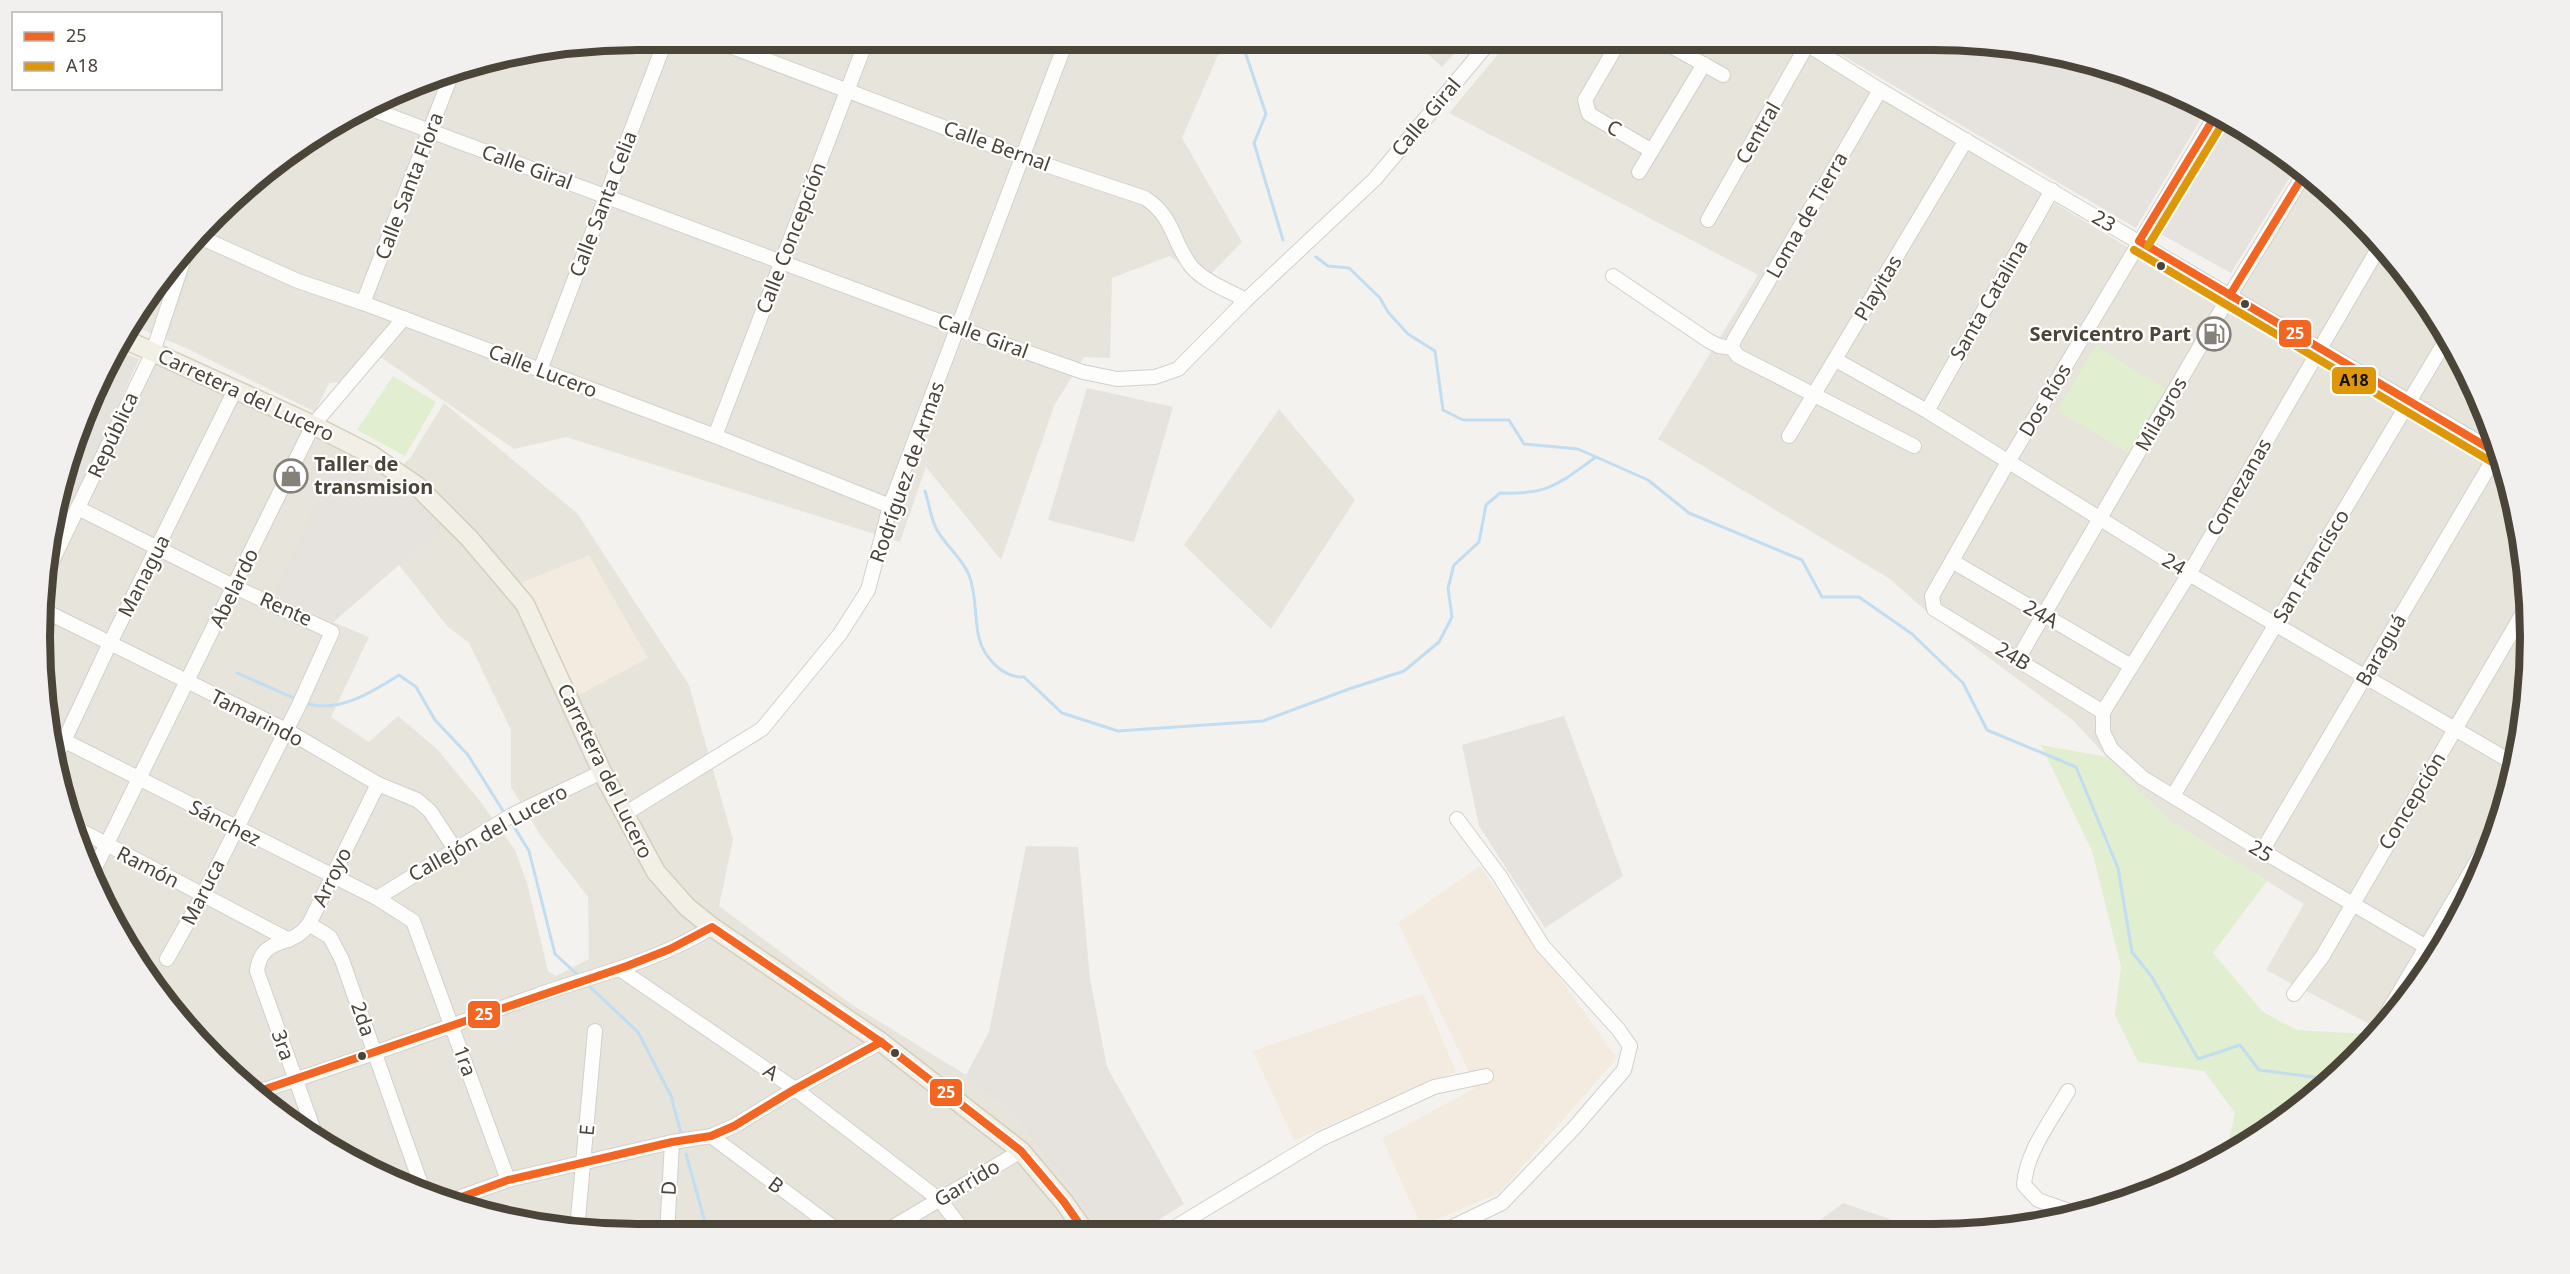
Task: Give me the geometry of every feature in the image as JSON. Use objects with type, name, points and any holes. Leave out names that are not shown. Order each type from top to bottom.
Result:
[{"type":"main road","name":"Carretera del Lucero","points":[[129,342],[314,425],[370,454],[417,486],[469,538],[525,604],[623,815],[656,872],[687,907],[712,927],[881,1042],[1021,1151],[1064,1202],[1079,1224]]},
{"type":"street","name":"Calle Santa Celia","points":[[540,370],[662,50]]},
{"type":"street","name":"Calle Bernal","points":[[741,50],[1022,157],[1145,198],[1160,207],[1186,260],[1193,269],[1246,300]]},
{"type":"street","name":"Calle Concepción","points":[[715,436],[863,50]]},
{"type":"street","name":"Rodríguez de Armas","points":[[623,815],[762,729],[840,634],[867,590],[890,506],[1063,50]]},
{"type":"street","name":"Calle Giral","points":[[376,110],[431,133],[1083,372],[1118,379],[1155,377],[1178,369],[1246,300],[1375,179],[1483,50]]},
{"type":"street","name":"C","points":[[1614,50],[1585,100],[1589,114],[1652,151]]},
{"type":"street","points":[[1678,50],[1724,75]]},
{"type":"street","name":"Central","points":[[1708,220],[1800,50]]},
{"type":"street","name":"23","points":[[1815,50],[2409,401],[2488,445]]},
{"type":"street","points":[[1639,172],[1704,64]]},
{"type":"street","name":"Calle Santa Flora","points":[[363,303],[450,81]]},
{"type":"street","name":"Loma de Tierra","points":[[1733,344],[1880,90]]},
{"type":"street","name":"Dos Ríos","points":[[1932,596],[2008,462],[2213,120]]},
{"type":"street","name":"Playitas","points":[[1789,436],[1966,140]]},
{"type":"street","name":"Milagros","points":[[2018,659],[2230,295],[2301,179]]},
{"type":"street","name":"Santa Catalina","points":[[1927,411],[2052,190]]},
{"type":"street","name":"Calle Lucero","points":[[204,240],[298,281],[404,318],[715,436],[890,506]]},
{"type":"street","name":"Comezanas","points":[[2103,712],[2189,574],[2376,252]]},
{"type":"street","name":"República","points":[[58,539],[78,508],[153,352],[181,267]]},
{"type":"street","points":[[1612,276],[1709,341],[1733,344],[1738,356],[1914,446]]},
{"type":"street","name":"Abelardo","points":[[96,867],[314,425],[404,318]]},
{"type":"street","name":"San Francisco","points":[[2173,796],[2443,345]]},
{"type":"street","name":"24","points":[[1836,360],[1927,411],[2189,574],[2507,759]]},
{"type":"street","name":"Managua","points":[[60,748],[236,390]]},
{"type":"street","name":"Baraguá","points":[[2262,851],[2493,463]]},
{"type":"street","name":"Rente","points":[[78,508],[157,549],[332,632]]},
{"type":"street","name":"24A","points":[[1952,561],[2131,666]]},
{"type":"street","name":"24B","points":[[1932,596],[1935,609],[2103,712]]},
{"type":"street","name":"Tamarindo","points":[[51,614],[286,730],[378,784],[417,800],[430,811],[454,849]]},
{"type":"street","name":"Concepción","points":[[2294,994],[2322,957],[2520,619]]},
{"type":"street","name":"Maruca","points":[[167,959],[203,895],[301,701],[332,632]]},
{"type":"street","name":"25","points":[[2103,712],[2103,732],[2111,749],[2143,778],[2262,851],[2430,949]]},
{"type":"street","name":"Sánchez","points":[[59,738],[331,877],[377,898],[402,913]]},
{"type":"street","name":"Callejón del Lucero","points":[[377,898],[506,818],[602,772]]},
{"type":"street","name":"Arroyo","points":[[266,948],[289,940],[304,931],[309,924],[378,784]]},
{"type":"street","points":[[1457,819],[1499,875],[1542,945],[1618,1029],[1630,1046],[1624,1070],[1574,1128],[1502,1203],[1460,1224]]},
{"type":"street","name":"Ramón","points":[[83,832],[289,940]]},
{"type":"street","points":[[2410,979],[2430,949],[2467,881]]},
{"type":"street","name":"1ra","points":[[402,913],[413,921],[508,1180]]},
{"type":"street","name":"2da","points":[[309,924],[330,937],[342,960],[420,1183]]},
{"type":"street","points":[[263,1090],[296,1080],[540,994],[621,970],[687,942],[712,927]]},
{"type":"street","name":"3ra","points":[[266,948],[259,958],[257,971],[312,1126]]},
{"type":"street","name":"A","points":[[621,970],[795,1089],[940,1200],[958,1224]]},
{"type":"street","name":"E","points":[[578,1221],[595,1031]]},
{"type":"street","points":[[461,1197],[508,1180],[711,1136],[734,1126],[795,1089],[881,1042]]},
{"type":"street","points":[[1180,1224],[1321,1139],[1434,1087],[1486,1076]]},
{"type":"street","points":[[2064,1209],[2038,1200],[2024,1185],[2025,1172],[2031,1158],[2068,1091]]},
{"type":"street","name":"B","points":[[711,1136],[829,1224]]},
{"type":"street","name":"D","points":[[668,1224],[672,1143]]},
{"type":"street","name":"Garrido","points":[[899,1224],[1021,1151]]},
{"type":"shaded area","points":[[1220,50],[1182,138],[1242,242],[1204,281],[1170,256],[1112,278],[1110,358],[1084,357],[1054,406],[1001,560],[926,467],[900,542],[566,437],[514,449],[376,354],[351,382],[329,383],[315,412],[188,349],[138,328],[171,279],[195,250],[250,195],[279,171],[343,128],[412,94],[485,70],[522,61],[599,51]]},
{"type":"shaded area","points":[[1424,50],[1457,50],[1442,67]]},
{"type":"shaded area","points":[[1502,50],[1802,50],[2223,305],[2302,180],[2348,222],[2399,279],[2421,311],[2442,343],[2476,412],[2489,448],[2509,522],[2519,599],[2519,675],[2515,714],[2509,752],[2489,826],[2476,862],[2442,931],[2399,995],[2373,1026],[2266,970],[2304,904],[2170,821],[2131,784],[2074,721],[1926,611],[1890,579],[1658,439],[1758,275],[1449,113]]},
{"type":"shaded area","points":[[1833,50],[1971,51],[2048,61],[2122,81],[2158,94],[2203,115],[2136,228]]},
{"type":"shaded area","points":[[2221,125],[2293,172],[2231,273],[2155,231]]},
{"type":"shaded area","points":[[123,353],[139,359],[58,539],[70,485],[94,412]]},
{"type":"shaded area","points":[[153,359],[392,475],[410,458],[444,403],[577,513],[689,685],[733,840],[719,906],[851,1004],[966,1075],[1014,1117],[1097,1224],[637,1224],[560,1219],[522,1213],[448,1193],[412,1180],[343,1146],[279,1103],[250,1079],[195,1024],[149,963],[128,931],[110,897],[81,826],[61,752],[51,675],[51,599],[55,558],[61,560]],"holes":[[[399,565],[448,627],[469,643],[511,730],[511,787],[541,836],[588,897],[589,959],[556,976],[548,971],[527,883],[515,850],[480,801],[437,749],[398,716],[369,742],[331,717],[369,637],[333,622]]]},
{"type":"shaded area","points":[[1087,388],[1173,407],[1134,542],[1048,520]]},
{"type":"shaded area","points":[[1279,409],[1355,500],[1271,629],[1184,545]]},
{"type":"shaded area","points":[[338,458],[413,499],[443,527],[333,622],[274,592]]},
{"type":"shaded area","points":[[589,555],[648,658],[579,695],[520,583]]},
{"type":"shaded area","points":[[1564,716],[1623,876],[1545,928],[1479,826],[1462,745]]},
{"type":"shaded area","points":[[1026,846],[1078,847],[1090,979],[1107,1067],[1184,1204],[1152,1224],[1097,1224],[1014,1117],[966,1075],[989,1032]]},
{"type":"shaded area","points":[[1480,866],[1617,1058],[1499,1193],[1426,1224],[1420,1224],[1382,1138],[1474,1089],[1467,1068],[1398,923]]},
{"type":"shaded area","points":[[1423,993],[1456,1072],[1406,1091],[1294,1141],[1253,1051]]},
{"type":"shaded area","points":[[1843,1203],[1904,1224],[1815,1224]]},
{"type":"green space","points":[[2096,346],[2165,389],[2129,453],[2057,411]]},
{"type":"green space","points":[[393,376],[436,402],[405,456],[357,430]]},
{"type":"green space","points":[[2041,745],[2107,757],[2170,821],[2267,881],[2213,953],[2263,1012],[2297,1030],[2365,1034],[2320,1079],[2291,1103],[2228,1145],[2235,1113],[2204,1071],[2138,1062],[2115,1015],[2121,967],[2092,851]]},
{"type":"waterway","points":[[1244,50],[1266,114],[1254,143],[1283,240]]},
{"type":"waterway","points":[[1316,257],[1328,266],[1349,268],[1380,298],[1388,312],[1408,334],[1435,351],[1443,410],[1463,420],[1509,420],[1524,444],[1578,449],[1648,480],[1689,513],[1802,560],[1822,597],[1859,597],[1912,634],[1963,683],[1987,730],[2076,767],[2118,868],[2132,952],[2152,977],[2198,1059],[2240,1045],[2259,1070],[2321,1078]]},
{"type":"waterway","points":[[925,491],[937,530],[969,575],[979,638],[985,653],[1002,670],[1024,677],[1062,713],[1118,731],[1263,721],[1404,671],[1439,642],[1452,617],[1448,588],[1454,565],[1479,542],[1486,505],[1500,493],[1530,492],[1552,486],[1596,457]]},
{"type":"waterway","points":[[237,673],[296,699]]},
{"type":"waterway","points":[[305,703],[330,706],[354,700],[399,675],[416,687],[435,720],[468,755],[505,814]]},
{"type":"waterway","points":[[511,822],[529,851],[555,954],[579,976]]},
{"type":"waterway","points":[[589,986],[638,1032],[671,1096],[682,1137]]},
{"type":"waterway","points":[[686,1154],[705,1224]]},
{"type":"transit line","name":"25","points":[[2213,120],[2139,241],[2489,448]]},
{"type":"transit line","name":"A18","points":[[2148,246],[2222,125]]},
{"type":"transit line","name":"25","points":[[2230,295],[2301,179]]},
{"type":"transit line","name":"A18","points":[[2134,250],[2493,463]]},
{"type":"transit line","name":"25","points":[[263,1090],[627,966],[670,949],[712,927],[881,1042],[1021,1151],[1079,1224]]},
{"type":"transit line","name":"25","points":[[462,1197],[508,1180],[672,1142],[711,1136],[734,1126],[795,1089],[881,1042]]},
{"type":"place","name":"Servicentro Part","points":[[2214,334]]},
{"type":"place","name":"Taller de transmision","points":[[291,476]]}]
